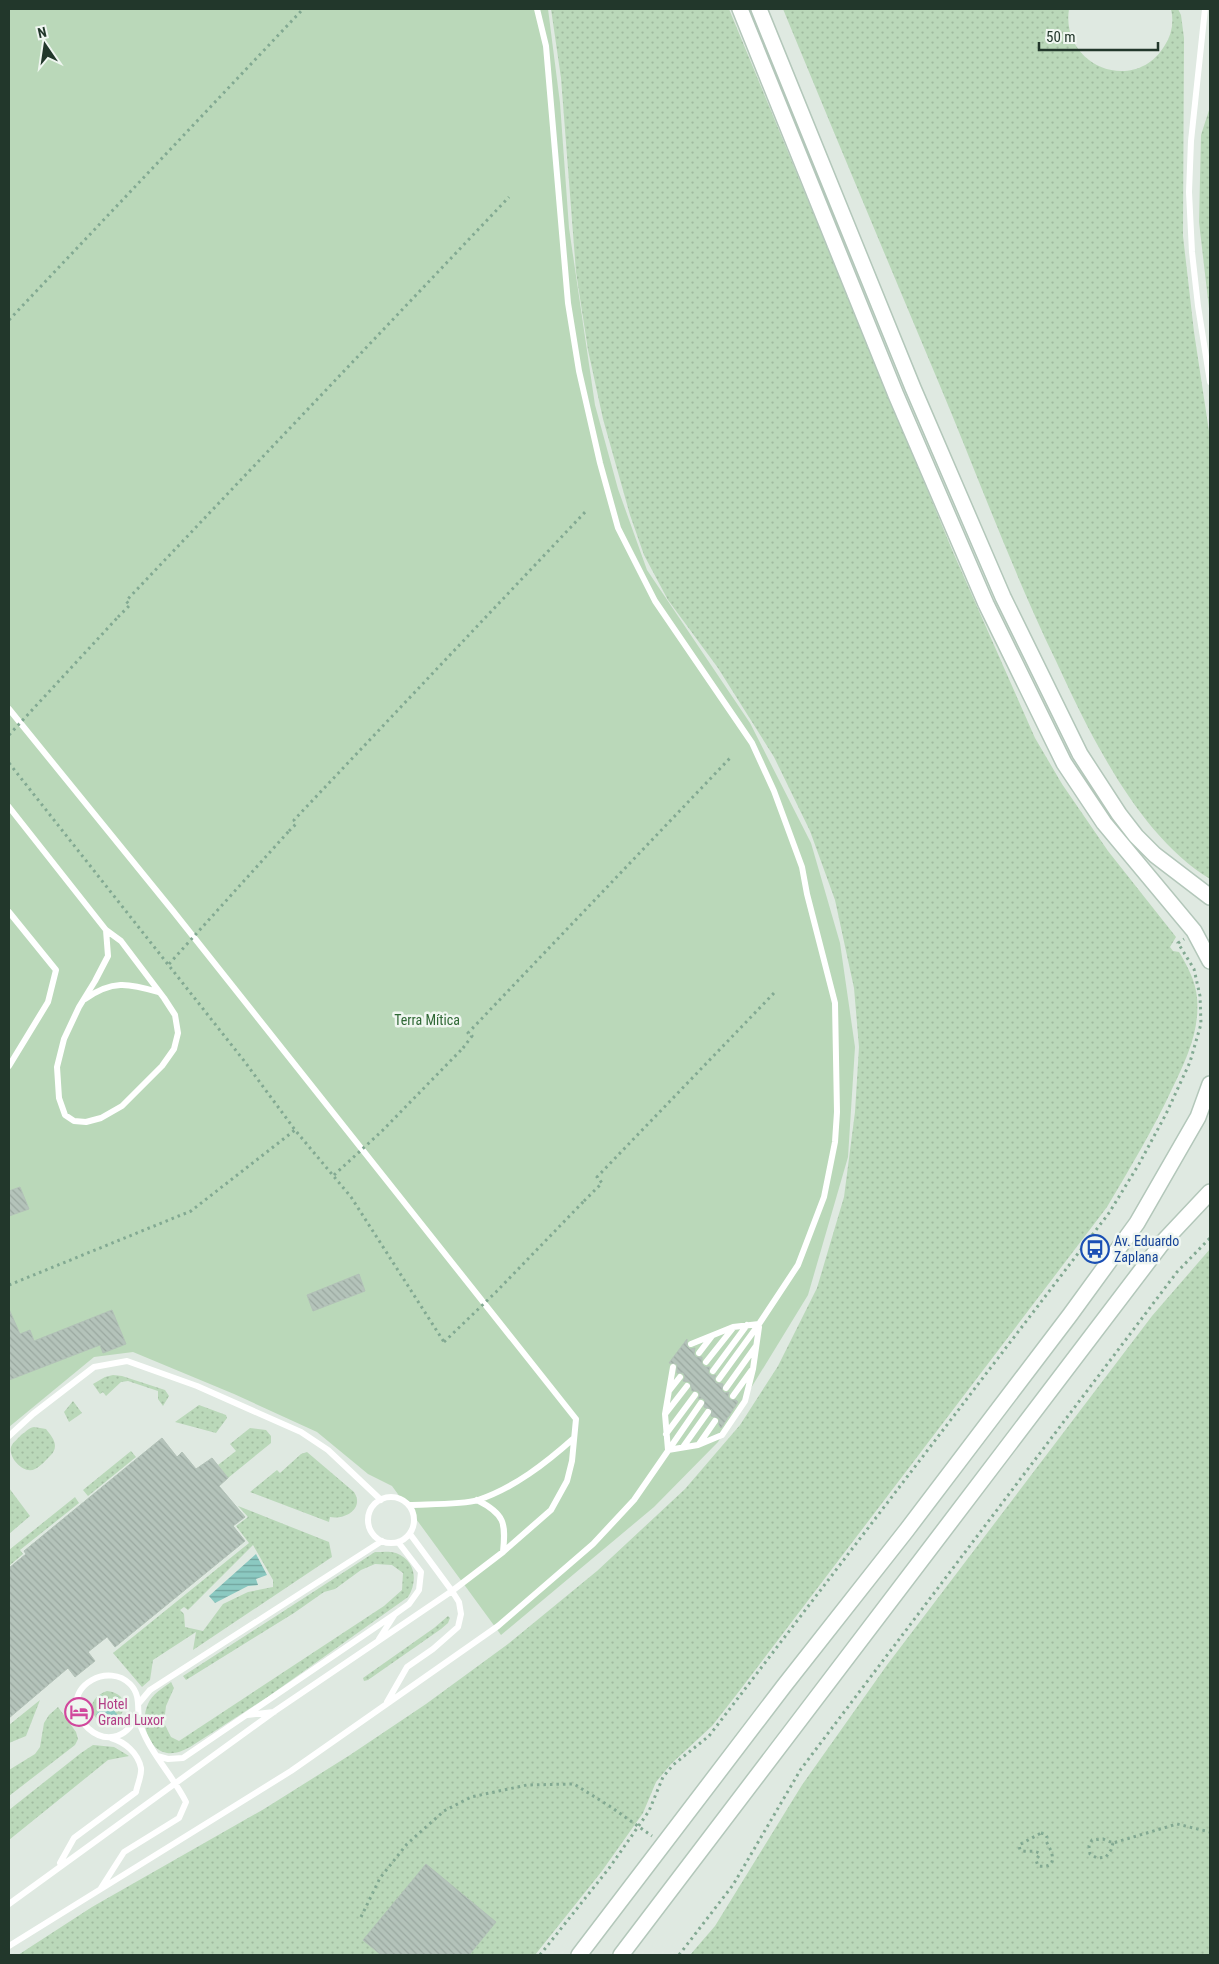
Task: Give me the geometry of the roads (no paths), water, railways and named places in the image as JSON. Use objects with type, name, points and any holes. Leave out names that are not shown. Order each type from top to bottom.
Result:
[{"type":"main road","points":[[740,9],[896,394],[986,604],[1064,763],[1104,823],[1194,931],[1210,962]]},
{"type":"main road","points":[[759,9],[909,379],[948,470],[1003,597],[1080,754],[1119,814],[1136,836],[1155,855],[1210,897]]},
{"type":"main road","points":[[579,1955],[784,1686],[1006,1400],[1137,1223],[1198,1117],[1210,1084]]},
{"type":"main road","points":[[621,1955],[1163,1242],[1210,1192]]},
{"type":"lane","points":[[537,9],[546,46],[568,303],[579,371],[600,463],[618,528],[655,601],[752,743],[774,791],[802,867],[807,894],[835,1003],[837,1112],[835,1142],[824,1197],[798,1265],[759,1324],[719,1379]]},
{"type":"lane","points":[[1204,9],[1192,132],[1189,192],[1192,252],[1210,382]]},
{"type":"lane","points":[[9,708],[576,1419],[572,1461],[567,1481],[551,1510],[503,1552],[452,1592],[275,1711],[9,1904]]},
{"type":"lane","points":[[9,807],[106,930],[121,941],[175,1015],[178,1033],[174,1050],[162,1066],[122,1106],[101,1118],[86,1122],[74,1120],[66,1114],[59,1098],[57,1067],[64,1039],[108,956],[106,930]]},
{"type":"lane","points":[[9,912],[56,970],[48,1002],[9,1066]]},
{"type":"lane","points":[[83,1000],[104,988],[119,984],[134,985],[159,992]]},
{"type":"lane","points":[[691,1344],[733,1327],[759,1324]]},
{"type":"lane","points":[[668,1450],[698,1445],[722,1435],[745,1401],[753,1369],[759,1324]]},
{"type":"lane","points":[[713,1371],[747,1325]]},
{"type":"lane","points":[[706,1362],[733,1327]]},
{"type":"lane","points":[[699,1353],[713,1335]]},
{"type":"lane","points":[[726,1388],[757,1345]]},
{"type":"lane","points":[[9,1436],[94,1367],[127,1361],[197,1386],[301,1432],[328,1450],[381,1500]]},
{"type":"lane","points":[[668,1450],[665,1414],[673,1368]]},
{"type":"lane","points":[[733,1396],[753,1369]]},
{"type":"lane","points":[[669,1392],[680,1377]]},
{"type":"lane","points":[[665,1414],[687,1386]]},
{"type":"lane","points":[[666,1434],[695,1395]]},
{"type":"lane","points":[[9,1946],[291,1771],[498,1626],[593,1544],[634,1500],[701,1404]]},
{"type":"lane","points":[[683,1447],[708,1412]]},
{"type":"lane","points":[[698,1445],[715,1421]]},
{"type":"lane","points":[[409,1505],[414,1519],[410,1534],[398,1542],[382,1541],[371,1532],[369,1517],[371,1510],[381,1500],[396,1498],[409,1505],[477,1500],[516,1483],[554,1456],[574,1438]]},
{"type":"lane","points":[[477,1500],[490,1507],[502,1519],[504,1534],[503,1552]]},
{"type":"lane","points":[[385,1705],[408,1668],[458,1627],[461,1614],[459,1602],[410,1534]]},
{"type":"lane","points":[[139,1703],[150,1690],[382,1541]]},
{"type":"lane","points":[[157,1756],[168,1759],[183,1758],[408,1604],[419,1590],[420,1572],[398,1542]]},
{"type":"lane","points":[[377,1642],[395,1614]]},
{"type":"lane","points":[[59,1866],[74,1838],[136,1792],[141,1769],[134,1753],[121,1741],[97,1736],[89,1731],[82,1723],[78,1714],[79,1694],[84,1686],[102,1676],[112,1675],[122,1678],[131,1684],[136,1693],[139,1703],[140,1726],[157,1756],[177,1783],[186,1802],[178,1818],[124,1852],[100,1890]]},
{"type":"lane","points":[[244,1716],[275,1711]]},
{"type":"lane","points":[[107,1737],[117,1736],[127,1731],[134,1724],[138,1714]]},
{"type":"water","points":[[256,1554],[267,1575],[256,1579],[258,1585],[248,1586],[215,1603],[209,1596]]},
{"type":"water","points":[[101,1695],[105,1700],[112,1700],[117,1696],[120,1701],[116,1704],[115,1712],[119,1716],[114,1720],[111,1715],[104,1714],[99,1718],[96,1714],[100,1710],[101,1703],[97,1699]]},
{"type":"place","name":"Av. Eduardo Zaplana","points":[[1095,1249]]},
{"type":"place","name":"Hotel Grand Luxor","points":[[79,1712]]},
{"type":"park label","name":"Terra Mítica","points":[[427,1020]]}]
